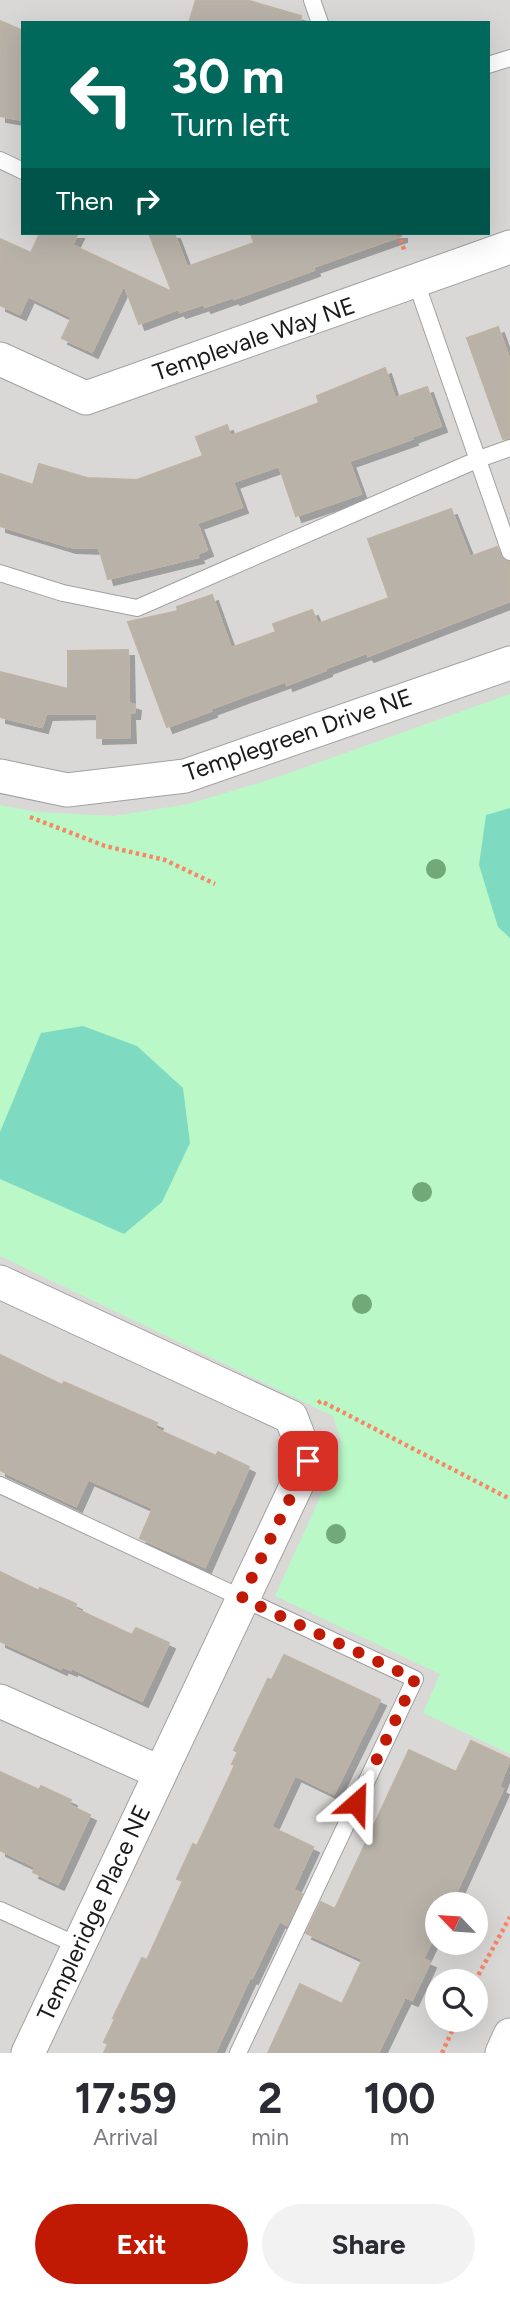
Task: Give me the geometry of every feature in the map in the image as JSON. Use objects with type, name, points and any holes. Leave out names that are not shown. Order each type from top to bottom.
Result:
[{"type":"street","name":"Templevale Way NE","points":[[0,359],[86,398],[510,247]]},
{"type":"street","name":"Templegreen Drive NE","points":[[0,776],[67,790],[185,776],[510,663]]},
{"type":"street","points":[[0,1282],[291,1417]]},
{"type":"street","name":"Templeridge Place NE","points":[[28,2053],[308,1461],[291,1417]]},
{"type":"street","points":[[0,1700],[159,1773]]},
{"type":"street","points":[[502,2053],[510,2035]]},
{"type":"lane","points":[[312,0],[319,21]]},
{"type":"lane","points":[[490,64],[510,58]]},
{"type":"lane","points":[[0,160],[21,170]]},
{"type":"lane","points":[[416,282],[510,552]]},
{"type":"lane","points":[[0,573],[63,593],[137,608],[479,459],[510,448]]},
{"type":"lane","points":[[0,1485],[415,1679],[238,2053]]},
{"type":"lane","points":[[0,1910],[79,1946]]},
{"type":"path","points":[[27,816],[105,846],[165,860],[215,884]]},
{"type":"path","points":[[291,1417],[321,1401],[510,1499]]},
{"type":"path","points":[[482,1969],[510,1917]]},
{"type":"path","points":[[442,2053],[452,2032]]},
{"type":"shaded area","points":[[0,0],[510,0],[510,2053],[0,2053]]},
{"type":"green space","points":[[510,694],[510,1754],[423,1713],[440,1674],[275,1596],[336,1462],[341,1440],[333,1416],[0,1256],[0,805],[37,812],[114,816],[188,804],[275,778]]},
{"type":"green space","points":[[510,808],[510,938],[498,927],[479,865],[486,815]]},
{"type":"green space","points":[[83,1026],[137,1046],[183,1088],[190,1143],[162,1202],[124,1234],[0,1179],[0,1132],[41,1033]]},
{"type":"building","points":[[196,0],[246,0],[301,16],[300,21],[190,21]]},
{"type":"building","points":[[0,21],[21,30],[21,120],[0,116]]},
{"type":"building","points":[[39,235],[77,235],[72,245],[172,292],[150,235],[175,235],[187,267],[254,243],[252,235],[401,235],[234,299],[233,297],[180,312],[178,309],[139,324],[124,284],[92,352],[62,338],[72,317],[28,296],[20,314],[0,305],[0,239],[31,253]]},
{"type":"building","points":[[498,327],[510,361],[510,438],[503,439],[467,338]]},
{"type":"building","points":[[385,368],[395,398],[427,387],[441,426],[349,461],[361,494],[296,516],[279,466],[233,482],[242,507],[197,523],[207,550],[197,554],[198,557],[108,579],[99,548],[70,547],[0,526],[0,474],[33,485],[39,464],[87,478],[137,480],[203,456],[196,437],[227,425],[231,436],[319,403],[317,396]]},
{"type":"building","points":[[451,509],[470,557],[497,547],[503,559],[510,562],[510,601],[368,656],[366,653],[287,685],[286,681],[167,727],[128,622],[178,611],[177,607],[212,595],[231,648],[276,632],[273,624],[312,610],[318,624],[389,598],[368,539]]},
{"type":"building","points":[[128,650],[129,703],[135,705],[134,713],[129,713],[130,737],[97,738],[97,713],[46,714],[42,727],[0,717],[0,672],[68,689],[68,651]]},
{"type":"building","points":[[0,1355],[62,1385],[64,1382],[157,1423],[154,1428],[216,1456],[218,1452],[249,1467],[205,1567],[140,1538],[153,1508],[88,1479],[76,1506],[0,1470]]},
{"type":"building","points":[[0,1572],[39,1591],[40,1588],[76,1604],[74,1608],[132,1635],[136,1628],[169,1643],[142,1701],[72,1668],[71,1670],[62,1666],[61,1669],[0,1641]]},
{"type":"building","points":[[284,1655],[380,1700],[334,1794],[295,1775],[271,1827],[313,1847],[293,1890],[302,1894],[287,1925],[279,1921],[215,2053],[104,2053],[108,2044],[104,2042],[115,2019],[113,2018],[142,1958],[147,1960],[183,1881],[177,1879],[193,1844],[197,1846],[235,1765],[232,1764],[238,1752],[234,1750],[268,1679],[272,1680]]},
{"type":"building","points":[[471,1741],[510,1759],[499,1787],[503,1789],[456,1892],[425,1892],[423,1959],[430,1962],[412,2000],[405,1997],[378,2053],[268,2053],[300,1984],[342,2004],[363,1959],[306,1933],[321,1902],[335,1909],[409,1750],[456,1772]]},
{"type":"building","points":[[0,1772],[39,1790],[41,1786],[71,1800],[69,1805],[90,1815],[58,1884],[33,1872],[36,1867],[0,1850]]},
{"type":"route","points":[[308,1461],[242,1598],[415,1679],[356,1803]]}]
